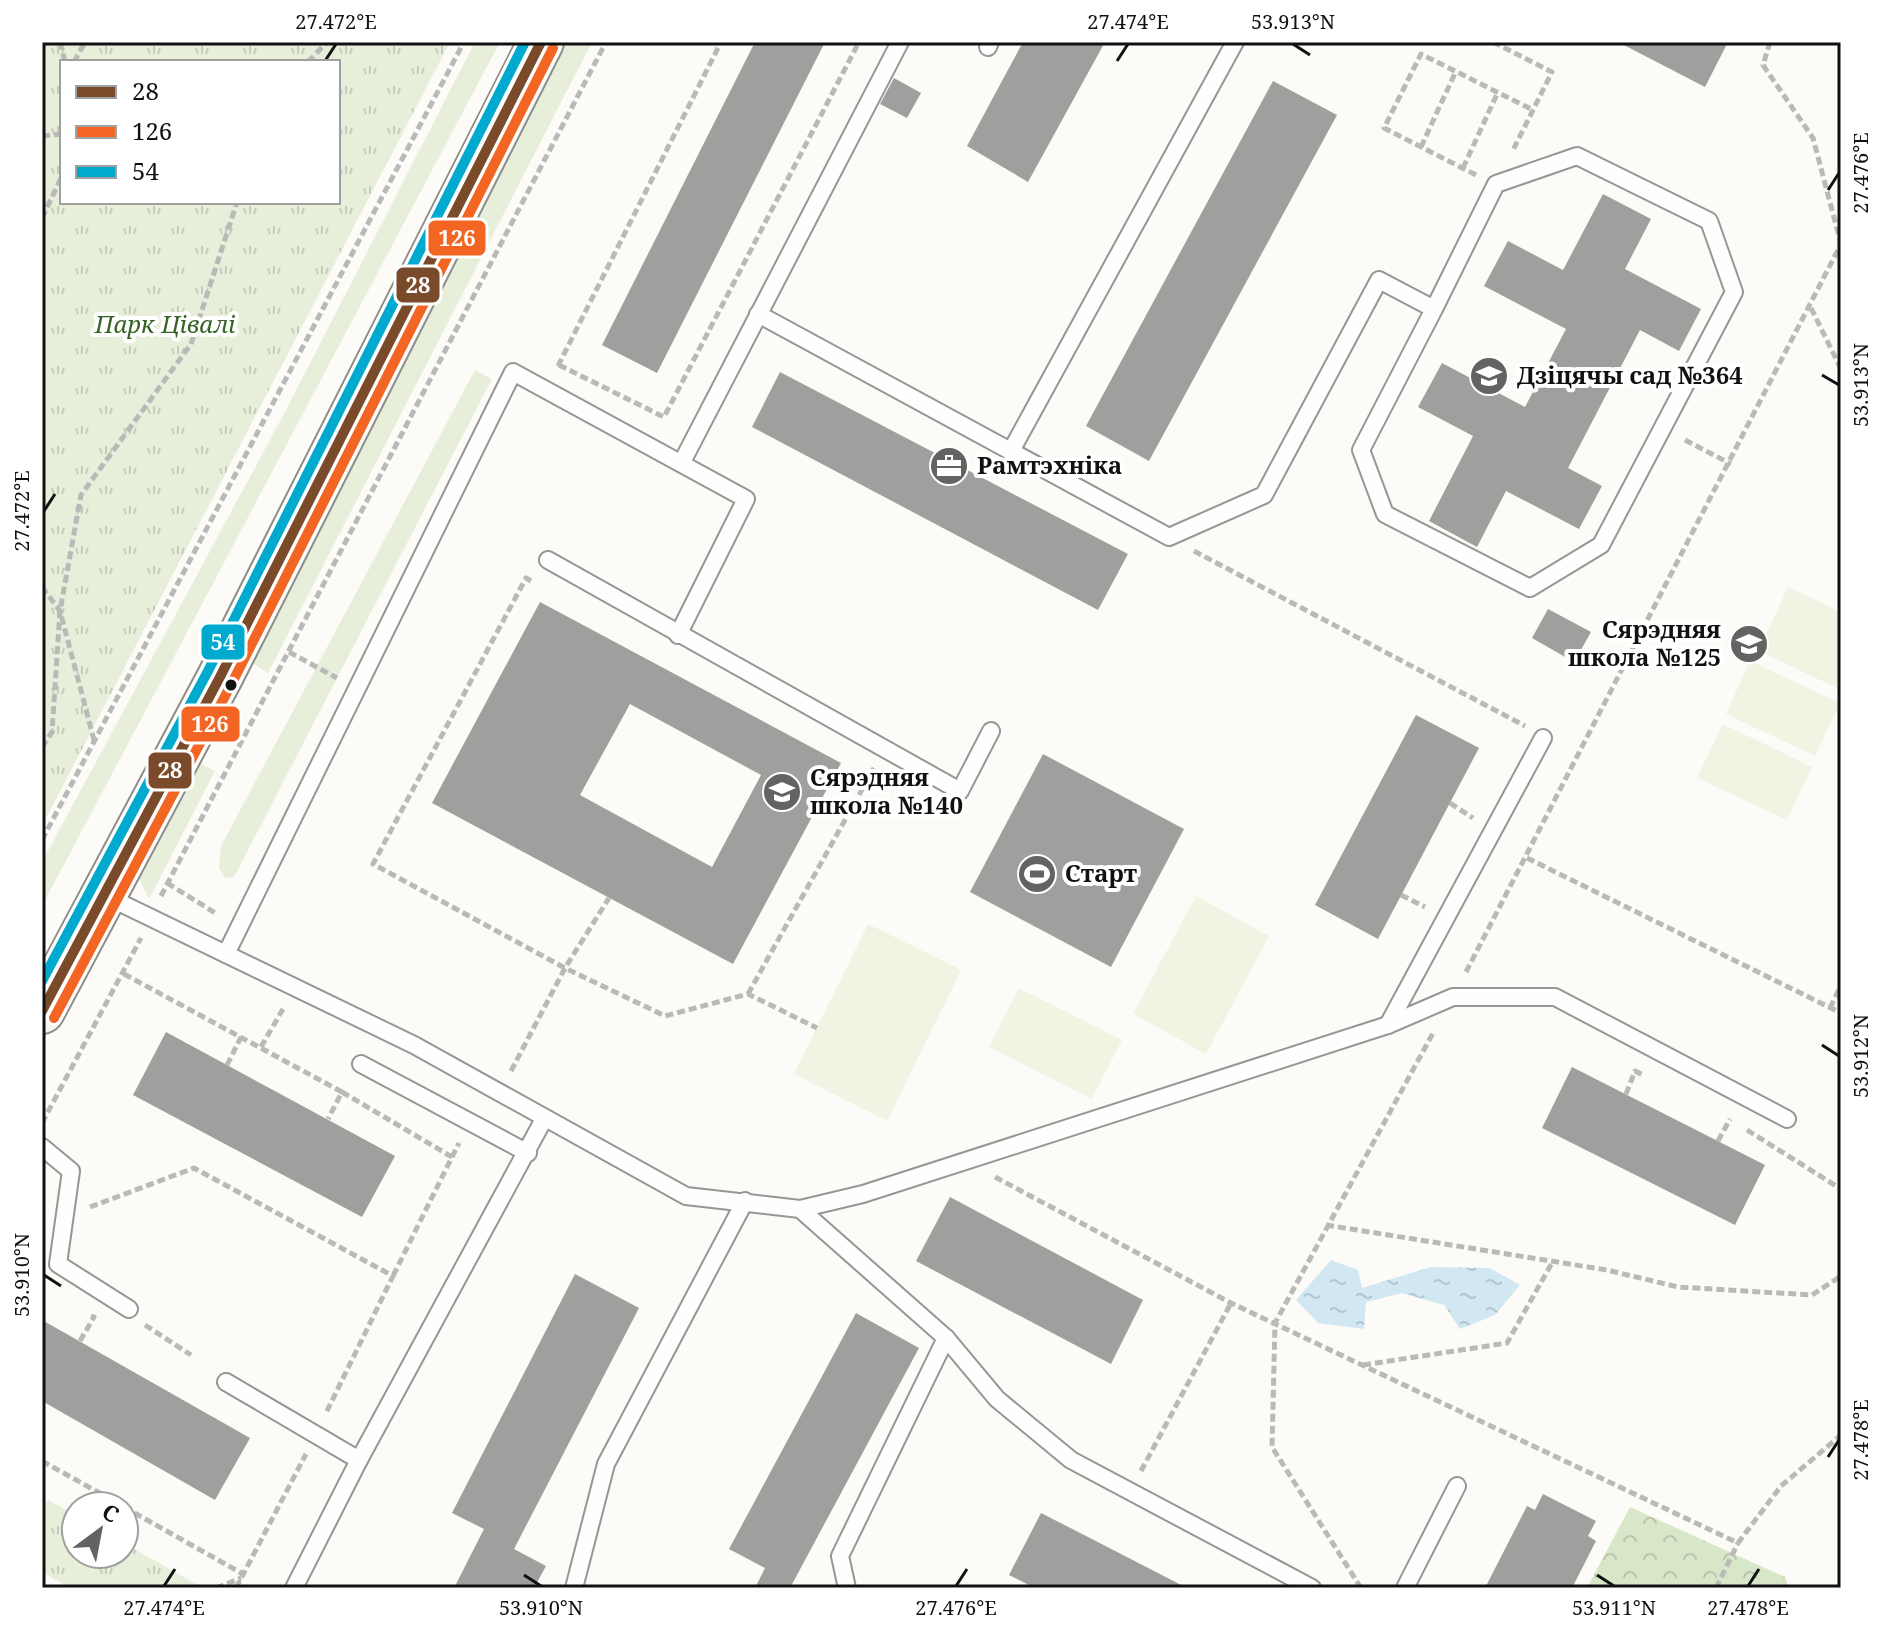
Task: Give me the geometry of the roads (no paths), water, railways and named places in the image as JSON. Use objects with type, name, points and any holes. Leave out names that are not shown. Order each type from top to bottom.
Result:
[{"type":"main road","points":[[42,1011],[220,677],[541,42]]},
{"type":"lane","points":[[682,462],[900,42]]},
{"type":"lane","points":[[1011,451],[1235,42]]},
{"type":"lane","points":[[1577,156],[1709,221],[1734,292],[1601,545],[1530,588],[1385,514],[1361,450],[1434,309],[1496,184],[1577,156]]},
{"type":"lane","points":[[758,314],[1169,537],[1264,495],[1379,280],[1434,309]]},
{"type":"lane","points":[[226,954],[513,372],[746,499],[678,635]]},
{"type":"lane","points":[[548,560],[960,791],[991,731]]},
{"type":"lane","points":[[1388,1025],[1543,738]]},
{"type":"lane","points":[[104,895],[414,1045],[686,1196],[800,1209],[863,1194],[1388,1025],[1453,997],[1555,997],[1787,1119]]},
{"type":"lane","points":[[361,1064],[528,1153]]},
{"type":"lane","points":[[294,1588],[359,1460],[544,1119]]},
{"type":"lane","points":[[42,1147],[71,1171],[58,1264],[129,1309]]},
{"type":"lane","points":[[574,1588],[606,1464],[745,1201]]},
{"type":"lane","points":[[800,1209],[946,1338],[1007,1408],[1071,1460],[1312,1588]]},
{"type":"lane","points":[[847,1588],[840,1556],[946,1338]]},
{"type":"lane","points":[[226,1382],[315,1437],[359,1460]]},
{"type":"lane","points":[[1405,1588],[1457,1486]]},
{"type":"water","points":[[1331,1260],[1358,1270],[1362,1288],[1431,1267],[1490,1268],[1520,1285],[1495,1315],[1460,1329],[1444,1305],[1402,1293],[1366,1302],[1364,1329],[1318,1323],[1296,1300]]},
{"type":"place","name":"Дзіцячы сад №364","points":[[1489,376]]},
{"type":"place","name":"Рамтэхніка","points":[[949,466]]},
{"type":"place","name":"Сярэдняя школа №125","points":[[1749,644]]},
{"type":"place","name":"Сярэдняя школа №140","points":[[782,792]]},
{"type":"place","name":"Старт","points":[[1037,874]]},
{"type":"park label","name":"Парк Цівалі","points":[[165,325]]}]
